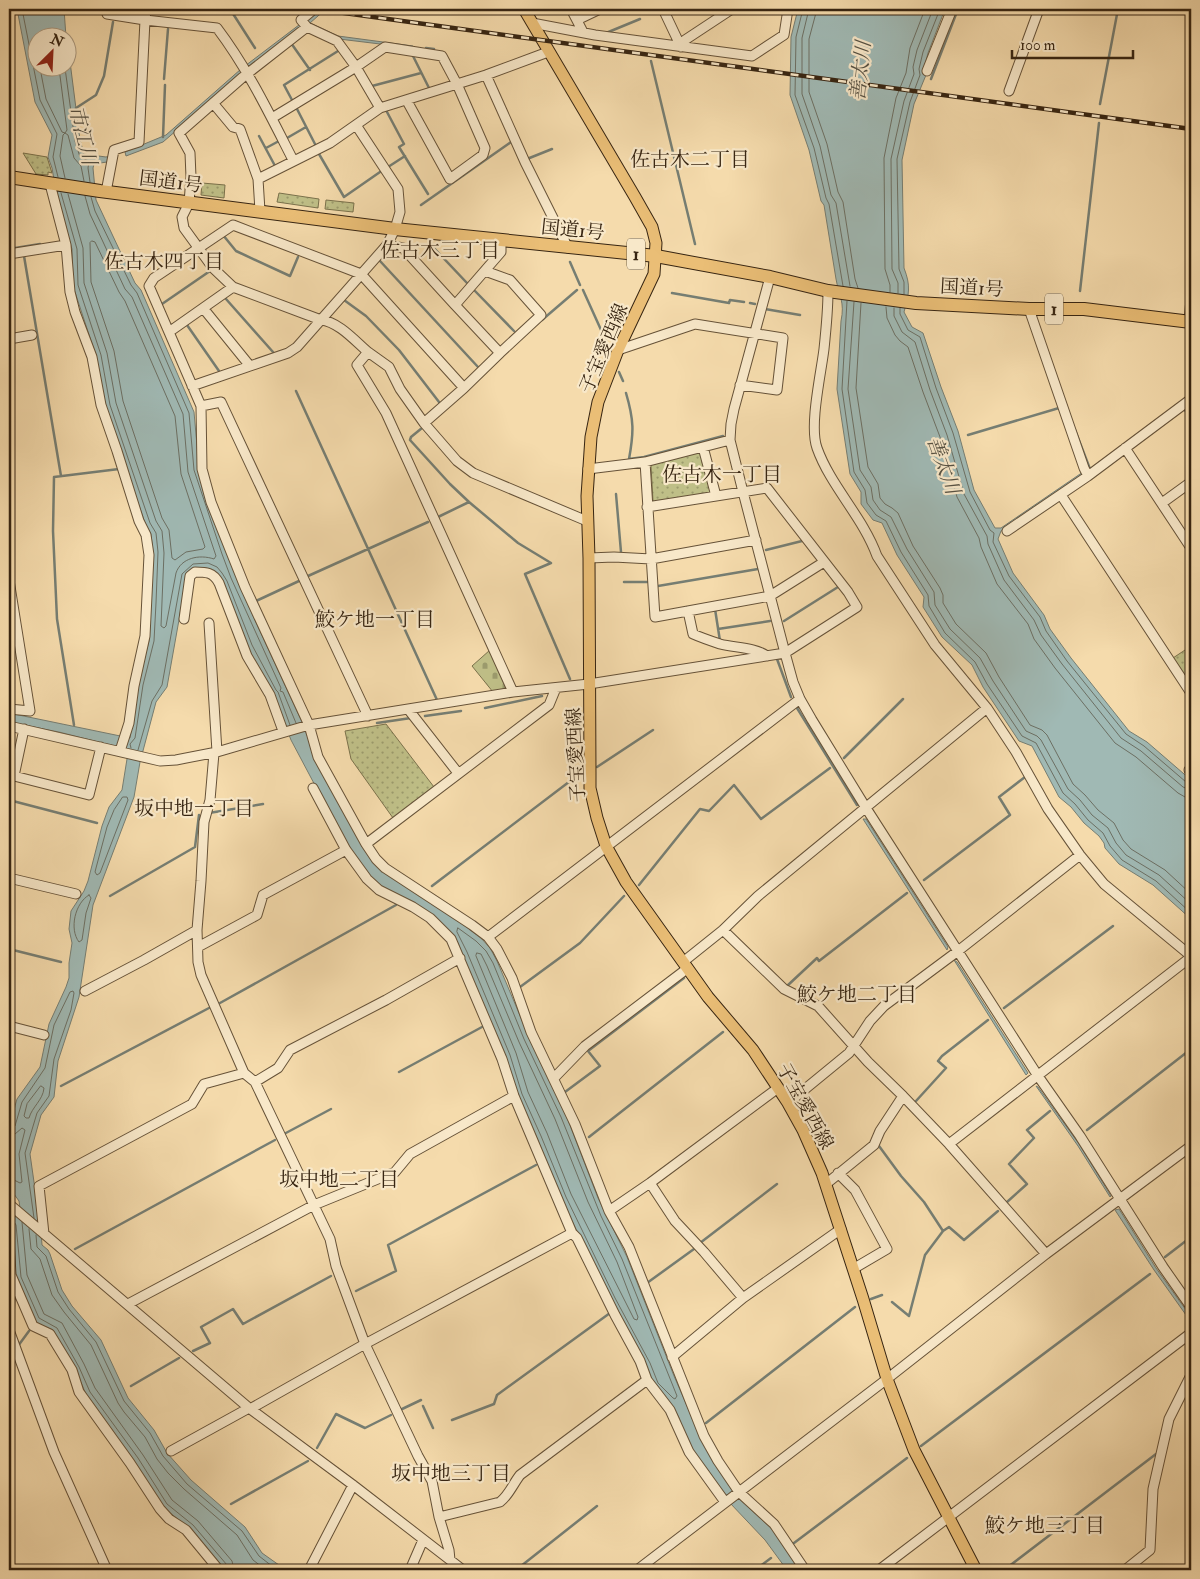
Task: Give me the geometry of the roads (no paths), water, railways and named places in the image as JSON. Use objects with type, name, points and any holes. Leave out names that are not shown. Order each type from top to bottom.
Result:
[{"type":"highway","name":"国道1号","points":[[9,177],[189,203],[395,229],[656,256],[770,277],[828,291],[916,303],[1029,309],[1084,309],[1191,324]]},
{"type":"main road","name":"子宝愛西線","points":[[524,9],[652,227],[656,243],[653,277],[618,350],[598,402],[591,436],[586,496],[590,788],[597,818],[606,846],[626,882],[708,997],[753,1050],[788,1103],[803,1130],[822,1172],[854,1268],[886,1378],[914,1450],[976,1570]]},
{"type":"street","points":[[103,191],[114,150],[139,142],[146,9]]},
{"type":"street","points":[[314,9],[305,24],[246,70],[179,133],[190,153],[189,203],[182,217],[184,228],[213,268],[234,287],[328,321],[389,368],[400,389],[424,423],[457,462],[473,473],[587,521]]},
{"type":"street","points":[[570,9],[583,32]]},
{"type":"street","points":[[576,20],[600,9]]},
{"type":"street","points":[[663,9],[681,47]]},
{"type":"street","points":[[681,47],[685,40],[732,9]]},
{"type":"street","points":[[532,23],[681,47],[752,56],[784,35],[788,9]]},
{"type":"street","points":[[928,71],[952,9]]},
{"type":"street","points":[[1009,91],[1039,9]]},
{"type":"street","points":[[107,14],[217,28],[246,70],[293,160]]},
{"type":"street","points":[[305,24],[337,41],[356,67],[380,108]]},
{"type":"street","points":[[272,118],[386,47],[442,56],[486,148],[483,155],[450,179],[407,100]]},
{"type":"street","points":[[258,179],[330,143],[380,108],[548,52]]},
{"type":"street","points":[[486,74],[524,162],[568,248]]},
{"type":"street","points":[[213,103],[233,128],[240,129],[258,179],[260,211]]},
{"type":"street","points":[[192,386],[288,352],[297,347],[387,245],[395,229],[400,212],[398,190],[356,125]]},
{"type":"street","points":[[50,184],[66,245],[70,292],[75,312],[92,357],[101,406],[138,521],[146,535],[149,555],[145,636],[122,751]]},
{"type":"street","points":[[464,388],[361,274],[232,226],[154,278],[150,284],[201,406],[202,469],[211,502],[245,587],[309,725],[318,757],[376,859],[385,868],[435,899],[488,937],[497,949],[512,978],[531,1032],[575,1124],[609,1210],[629,1246],[704,1436],[738,1493],[774,1524],[805,1570]]},
{"type":"street","points":[[455,305],[501,252],[501,240]]},
{"type":"street","points":[[9,254],[66,245]]},
{"type":"street","points":[[387,245],[403,248],[500,353]]},
{"type":"street","points":[[424,423],[541,315],[510,280],[485,271]]},
{"type":"street","points":[[770,277],[740,385],[731,424],[730,440],[770,596],[800,698],[866,808],[1038,1076],[1080,1136],[1191,1307]]},
{"type":"street","points":[[169,332],[234,287]]},
{"type":"street","points":[[828,291],[824,348],[815,416],[817,448],[831,477],[872,543],[877,556],[936,645],[987,708],[1016,752],[1048,809],[1080,855],[1104,884],[1191,957],[949,1144]]},
{"type":"street","points":[[1191,299],[1191,324]]},
{"type":"street","points":[[203,308],[250,366]]},
{"type":"street","points":[[1029,309],[1088,476]]},
{"type":"street","points":[[618,350],[695,324],[783,338],[776,390],[740,385]]},
{"type":"street","points":[[9,339],[32,335]]},
{"type":"street","points":[[368,352],[357,365],[386,413],[513,692]]},
{"type":"street","points":[[1007,531],[1088,476],[1191,399]]},
{"type":"street","points":[[201,406],[221,402],[368,716]]},
{"type":"street","points":[[588,469],[646,462],[730,440]]},
{"type":"street","points":[[703,447],[716,496]]},
{"type":"street","points":[[1125,448],[1162,503],[1187,533],[1191,548]]},
{"type":"street","points":[[646,462],[655,616],[770,596],[824,562]]},
{"type":"street","points":[[1162,503],[1191,482]]},
{"type":"street","points":[[9,726],[122,751],[143,758],[160,761],[176,760],[216,752],[309,725],[513,692],[589,684],[786,653],[857,607],[848,592],[767,488],[648,507]]},
{"type":"street","points":[[1061,495],[1191,694]]},
{"type":"street","points":[[588,558],[651,559],[756,540]]},
{"type":"street","points":[[184,619],[190,576],[195,572],[212,574],[220,583],[247,656],[270,695],[283,732]]},
{"type":"street","points":[[9,580],[30,711],[9,709]]},
{"type":"street","points":[[688,611],[693,634],[719,644],[742,649],[759,650],[767,656]]},
{"type":"street","points":[[209,623],[216,752],[210,800],[204,822],[197,930],[201,976],[244,1073],[255,1082],[330,1239],[336,1266],[365,1344],[418,1456],[432,1481],[438,1517],[449,1550],[450,1560]]},
{"type":"street","points":[[366,844],[549,705],[556,688]]},
{"type":"street","points":[[488,937],[800,698]]},
{"type":"street","points":[[554,1078],[585,1046],[686,965],[758,896],[987,708]]},
{"type":"street","points":[[408,709],[458,774]]},
{"type":"street","points":[[24,729],[14,776],[89,795],[101,747]]},
{"type":"street","points":[[312,788],[358,868],[379,890],[430,918],[452,939],[502,1059],[514,1096],[572,1234],[577,1238],[640,1361],[647,1380],[670,1410],[689,1452],[725,1502]]},
{"type":"street","points":[[198,947],[257,915],[264,895],[346,850]]},
{"type":"street","points":[[788,1103],[849,1053],[870,1021],[884,1006],[958,951],[1080,855]]},
{"type":"street","points":[[9,878],[76,894]]},
{"type":"street","points":[[85,991],[197,930]]},
{"type":"street","points":[[723,930],[784,989],[818,1006],[853,1046],[949,1144],[1046,1254]]},
{"type":"street","points":[[255,1082],[278,1068],[290,1050],[386,1000],[460,958]]},
{"type":"street","points":[[9,1026],[44,1035]]},
{"type":"street","points":[[44,1234],[39,1186],[192,1104],[204,1084],[244,1073]]},
{"type":"street","points":[[609,1210],[778,1088]]},
{"type":"street","points":[[128,1304],[314,1205],[395,1172],[410,1154],[514,1096]]},
{"type":"street","points":[[826,1184],[874,1145],[880,1131],[903,1096]]},
{"type":"street","points":[[637,1570],[1046,1254],[1191,1146]]},
{"type":"street","points":[[838,1173],[855,1190],[887,1249],[854,1268]]},
{"type":"street","points":[[650,1182],[675,1221],[743,1298]]},
{"type":"street","points":[[12,1206],[250,1408],[463,1570]]},
{"type":"street","points":[[672,1357],[743,1298],[841,1229]]},
{"type":"street","points":[[170,1451],[365,1344],[572,1234]]},
{"type":"street","points":[[9,1237],[11,1251],[9,1321]]},
{"type":"street","points":[[11,1275],[33,1326],[50,1334],[72,1370],[82,1397],[130,1463],[160,1509],[169,1519],[186,1530],[219,1570]]},
{"type":"street","points":[[9,1330],[54,1452],[107,1570]]},
{"type":"street","points":[[879,1570],[1191,1333]]},
{"type":"street","points":[[1125,1570],[1150,1550],[1153,1489],[1169,1419],[1191,1375]]},
{"type":"street","points":[[438,1517],[500,1502],[507,1497],[520,1475],[647,1380]]},
{"type":"street","points":[[309,1570],[353,1485]]},
{"type":"street","points":[[410,1570],[423,1540]]},
{"type":"water","points":[[17,9],[64,9],[65,28],[28,28],[28,66]]},
{"type":"water","points":[[320,9],[326,9],[310,23],[338,36],[413,46],[413,48],[339,39],[307,24],[243,73],[163,142],[126,156],[125,152],[166,135],[241,69]]},
{"type":"water","name":"善太川","points":[[798,9],[945,9],[928,53],[924,69],[926,75],[914,104],[902,160],[904,268],[908,280],[904,312],[912,327],[923,333],[958,431],[974,490],[995,528],[1001,528],[1083,472],[1084,475],[1001,531],[998,539],[1013,573],[1044,615],[1050,629],[1129,731],[1147,742],[1191,780],[1191,919],[1153,885],[1119,864],[1105,848],[1099,836],[1059,797],[1032,746],[1019,741],[983,687],[972,665],[942,637],[923,607],[924,597],[897,555],[882,523],[873,520],[861,504],[861,492],[850,474],[837,389],[842,304],[824,205],[821,201],[809,150],[790,95],[791,37]]},
{"type":"water","points":[[30,78],[72,78],[80,140],[84,154],[110,156],[107,162],[94,164],[96,200],[135,283],[141,290],[194,412],[199,469],[227,553],[249,607],[301,720],[320,768],[372,858],[480,937],[490,948],[566,1115],[598,1198],[627,1257],[674,1376],[701,1438],[735,1495],[774,1531],[800,1570],[787,1570],[765,1540],[730,1503],[688,1445],[677,1414],[654,1386],[561,1199],[537,1138],[522,1107],[458,943],[432,914],[387,891],[370,878],[344,840],[291,740],[273,694],[247,647],[214,572],[206,568],[193,569],[187,575],[167,687],[156,702],[140,762],[134,797],[93,905],[79,997],[58,1061],[54,1097],[41,1115],[30,1154],[42,1245],[50,1254],[62,1290],[72,1306],[101,1340],[128,1398],[154,1430],[167,1453],[191,1480],[245,1527],[262,1553],[286,1570],[225,1570],[189,1528],[163,1507],[134,1461],[86,1394],[75,1369],[53,1330],[36,1323],[16,1278],[11,1214],[20,1208],[19,1201],[9,1187],[9,1134],[17,1099],[40,1067],[49,1024],[69,978],[72,943],[69,929],[71,911],[88,881],[102,826],[109,807],[122,790],[127,759],[126,749],[9,722],[9,713],[130,738],[138,684],[149,641],[153,553],[151,534],[146,526],[105,406],[96,356],[73,286],[72,249],[57,198],[52,168],[48,157],[52,135],[35,102]]},
{"type":"water","points":[[863,819],[866,819],[948,947],[947,950]]},
{"type":"water","points":[[954,960],[1028,1073],[1026,1075]]},
{"type":"water","points":[[1036,1086],[1079,1144],[1110,1197],[1078,1146]]},
{"type":"water","points":[[1119,1209],[1156,1268],[1191,1317],[1191,1322],[1115,1210]]},
{"type":"waterway","points":[[230,9],[255,48]]},
{"type":"waterway","points":[[931,79],[958,9]]},
{"type":"waterway","points":[[1100,104],[1118,9]]},
{"type":"waterway","points":[[606,33],[640,19]]},
{"type":"waterway","name":"市江川","points":[[76,108],[96,95],[104,76],[113,22]]},
{"type":"waterway","points":[[164,79],[168,29]]},
{"type":"waterway","points":[[291,43],[310,70]]},
{"type":"waterway","points":[[426,48],[434,49]]},
{"type":"waterway","points":[[292,100],[284,85],[338,51]]},
{"type":"waterway","points":[[412,54],[429,88]]},
{"type":"waterway","points":[[651,61],[695,244]]},
{"type":"waterway","points":[[372,86],[421,73]]},
{"type":"waterway","points":[[163,137],[165,85]]},
{"type":"waterway","points":[[296,107],[316,146]]},
{"type":"waterway","points":[[387,112],[404,144],[399,147],[428,194]]},
{"type":"waterway","points":[[1080,291],[1099,123]]},
{"type":"waterway","points":[[287,138],[306,127]]},
{"type":"waterway","points":[[259,136],[274,164]]},
{"type":"waterway","points":[[266,148],[279,141]]},
{"type":"waterway","points":[[421,205],[511,142]]},
{"type":"waterway","points":[[527,159],[552,149]]},
{"type":"waterway","points":[[319,154],[344,197],[380,172]]},
{"type":"waterway","points":[[388,167],[405,156]]},
{"type":"waterway","points":[[223,235],[236,251],[290,276],[298,257]]},
{"type":"waterway","points":[[9,249],[40,244]]},
{"type":"waterway","points":[[432,246],[467,283]]},
{"type":"waterway","points":[[24,256],[61,476]]},
{"type":"waterway","points":[[380,261],[478,367]]},
{"type":"waterway","points":[[570,262],[580,285]]},
{"type":"waterway","points":[[162,304],[210,271]]},
{"type":"waterway","points":[[542,320],[577,290]]},
{"type":"waterway","points":[[583,290],[611,352]]},
{"type":"waterway","points":[[475,291],[514,331]]},
{"type":"waterway","points":[[672,293],[729,303],[730,300],[744,302]]},
{"type":"waterway","points":[[226,299],[273,352]]},
{"type":"waterway","points":[[344,300],[366,316],[399,350],[439,402]]},
{"type":"waterway","points":[[750,303],[755,304]]},
{"type":"waterway","points":[[765,309],[800,315]]},
{"type":"waterway","points":[[187,325],[219,371]]},
{"type":"waterway","points":[[619,372],[623,381]]},
{"type":"waterway","points":[[296,391],[437,700]]},
{"type":"waterway","points":[[626,393],[631,411],[632,426],[629,459],[644,457],[723,436]]},
{"type":"waterway","points":[[968,435],[1059,408]]},
{"type":"waterway","points":[[1185,410],[1191,420]]},
{"type":"waterway","points":[[422,428],[410,440],[450,484],[518,543],[551,563],[525,574],[570,679]]},
{"type":"waterway","points":[[1075,430],[1090,469]]},
{"type":"waterway","points":[[74,725],[57,619],[53,531],[54,477],[119,469]]},
{"type":"waterway","points":[[616,494],[621,552]]},
{"type":"waterway","points":[[438,517],[469,502]]},
{"type":"waterway","points":[[308,576],[428,522]]},
{"type":"waterway","points":[[766,550],[802,541]]},
{"type":"waterway","points":[[658,586],[758,569]]},
{"type":"waterway","points":[[256,601],[299,581]]},
{"type":"waterway","points":[[624,582],[647,582]]},
{"type":"waterway","points":[[784,621],[838,587]]},
{"type":"waterway","points":[[715,609],[720,641]]},
{"type":"waterway","points":[[718,629],[770,621]]},
{"type":"waterway","points":[[777,659],[791,697]]},
{"type":"waterway","points":[[485,708],[542,696]]},
{"type":"waterway","points":[[844,758],[903,699]]},
{"type":"waterway","points":[[797,708],[857,805]]},
{"type":"waterway","points":[[425,716],[461,711]]},
{"type":"waterway","points":[[377,723],[411,718]]},
{"type":"waterway","points":[[597,767],[653,730]]},
{"type":"waterway","points":[[639,885],[700,809],[709,811],[734,785],[761,819],[830,768]]},
{"type":"waterway","points":[[432,886],[582,772]]},
{"type":"waterway","points":[[924,880],[1010,815],[999,797],[1025,777]]},
{"type":"waterway","points":[[9,800],[97,823]]},
{"type":"waterway","points":[[209,813],[263,804]]},
{"type":"waterway","points":[[110,896],[195,847],[199,815]]},
{"type":"waterway","points":[[787,986],[817,958],[819,961],[907,893]]},
{"type":"waterway","points":[[520,987],[580,943],[624,896]]},
{"type":"waterway","points":[[220,1003],[396,905]]},
{"type":"waterway","points":[[1004,1008],[1113,926]]},
{"type":"waterway","points":[[9,949],[61,962]]},
{"type":"waterway","points":[[565,1092],[600,1066],[588,1051],[684,978]]},
{"type":"waterway","points":[[61,1086],[209,1008]]},
{"type":"waterway","points":[[916,1101],[946,1068],[938,1061],[942,1056],[988,1020]]},
{"type":"waterway","points":[[399,1072],[482,1027]]},
{"type":"waterway","points":[[589,1137],[723,1032]]},
{"type":"waterway","points":[[1087,1130],[1191,1049]]},
{"type":"waterway","points":[[284,1134],[331,1109]]},
{"type":"waterway","points":[[1007,1202],[1027,1184],[1009,1164],[1034,1138],[1027,1130],[1050,1111]]},
{"type":"waterway","points":[[75,1249],[275,1140]]},
{"type":"waterway","points":[[879,1146],[901,1176],[924,1202],[943,1231]]},
{"type":"waterway","points":[[356,1291],[396,1271],[388,1245],[536,1165]]},
{"type":"waterway","points":[[700,1243],[777,1184]]},
{"type":"waterway","points":[[892,1302],[909,1316],[925,1255],[943,1231],[949,1227],[964,1240],[998,1211]]},
{"type":"waterway","points":[[1165,1257],[1191,1237]]},
{"type":"waterway","points":[[647,1283],[694,1249]]},
{"type":"waterway","points":[[921,1446],[1150,1274]]},
{"type":"waterway","points":[[193,1351],[210,1343],[201,1327],[233,1309],[243,1324],[331,1276]]},
{"type":"waterway","points":[[871,1299],[882,1295]]},
{"type":"waterway","points":[[706,1423],[855,1307]]},
{"type":"waterway","points":[[452,1420],[494,1404],[497,1395],[610,1313]]},
{"type":"waterway","points":[[18,1346],[29,1331]]},
{"type":"waterway","points":[[9,1397],[11,1388],[11,1357],[13,1355]]},
{"type":"waterway","points":[[131,1386],[179,1358]]},
{"type":"waterway","points":[[400,1410],[421,1400]]},
{"type":"waterway","points":[[423,1406],[433,1428]]},
{"type":"waterway","points":[[317,1448],[336,1414],[365,1428],[391,1415]]},
{"type":"waterway","points":[[1004,1570],[1156,1454]]},
{"type":"waterway","points":[[794,1543],[907,1458]]},
{"type":"waterway","points":[[231,1504],[308,1461]]},
{"type":"waterway","points":[[516,1570],[597,1506]]},
{"type":"waterway","points":[[755,1570],[771,1558]]},
{"type":"railway","points":[[315,9],[1191,129]]},
{"type":"district","name":"佐古木二丁目","points":[[690,159]]},
{"type":"district","name":"佐古木三丁目","points":[[440,250]]},
{"type":"district","name":"佐古木四丁目","points":[[164,261]]},
{"type":"district","name":"佐古木一丁目","points":[[722,474]]},
{"type":"district","name":"鮫ケ地一丁目","points":[[375,619]]},
{"type":"district","name":"坂中地一丁目","points":[[194,808]]},
{"type":"district","name":"鮫ケ地二丁目","points":[[857,994]]},
{"type":"district","name":"坂中地二丁目","points":[[339,1179]]},
{"type":"district","name":"坂中地三丁目","points":[[451,1473]]},
{"type":"district","name":"鮫ケ地三丁目","points":[[1045,1525]]}]
